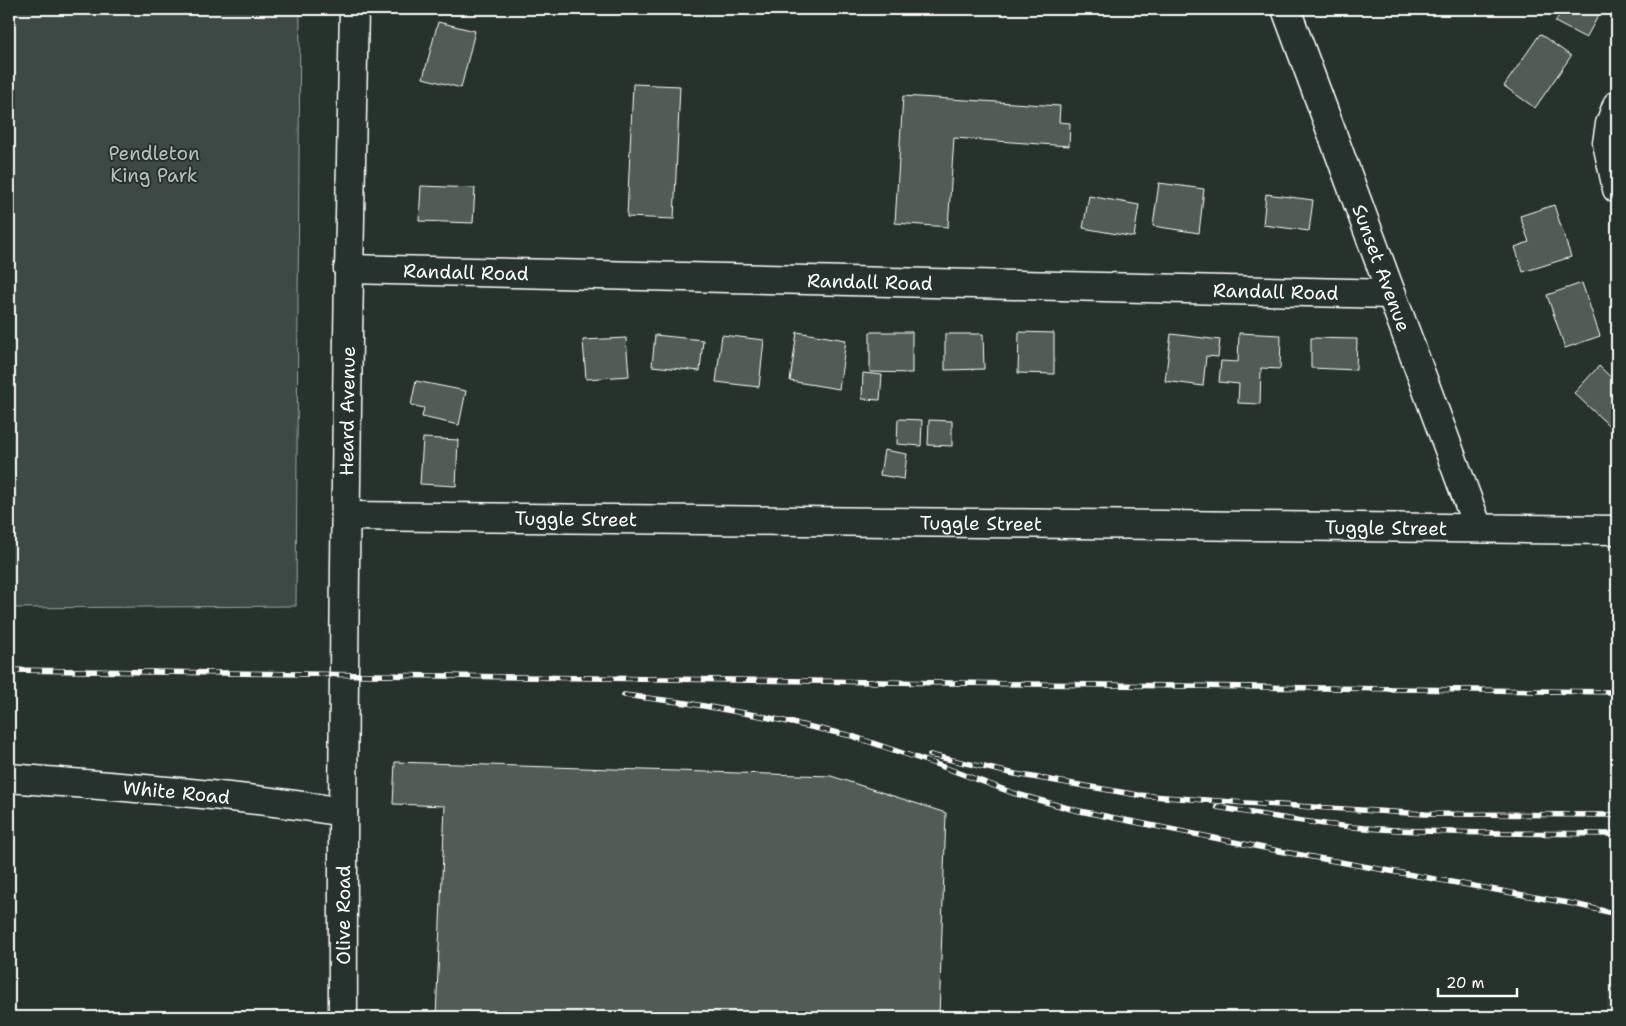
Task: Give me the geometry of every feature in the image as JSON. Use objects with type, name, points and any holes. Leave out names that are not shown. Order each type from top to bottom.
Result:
[{"type":"street","name":"Heard Avenue","points":[[343,812],[348,269],[354,9]]},
{"type":"street","name":"Sunset Avenue","points":[[1286,9],[1478,528]]},
{"type":"street","points":[[1617,105],[1610,124],[1607,143],[1617,189]]},
{"type":"street","name":"Randall Road","points":[[348,269],[1392,294]]},
{"type":"street","name":"Tuggle Street","points":[[346,516],[1617,530]]},
{"type":"street","name":"White Road","points":[[9,778],[251,800],[343,812]]},
{"type":"street","name":"Olive Road","points":[[343,812],[343,1017]]},
{"type":"shaded area","points":[[1617,933],[1617,1017],[1605,1017]]},
{"type":"green space","name":"Pendleton King Park","points":[[9,9],[300,9],[296,606],[9,608]]},
{"type":"building","points":[[1563,9],[1602,9],[1586,38],[1555,22]]},
{"type":"building","points":[[438,22],[475,31],[461,88],[423,78]]},
{"type":"building","points":[[1540,34],[1571,56],[1535,108],[1504,86]]},
{"type":"building","points":[[633,84],[680,86],[674,219],[627,217]]},
{"type":"building","points":[[903,96],[1060,106],[1059,122],[1070,123],[1069,146],[954,138],[948,227],[895,223]]},
{"type":"building","points":[[1159,183],[1204,189],[1199,233],[1153,226]]},
{"type":"building","points":[[421,186],[475,188],[473,223],[419,221]]},
{"type":"building","points":[[1266,194],[1313,200],[1309,231],[1263,225]]},
{"type":"building","points":[[1089,196],[1139,205],[1134,237],[1083,228]]},
{"type":"building","points":[[1554,205],[1571,257],[1523,272],[1515,247],[1529,242],[1520,216]]},
{"type":"building","points":[[1582,283],[1600,336],[1565,348],[1547,295]]},
{"type":"building","points":[[797,332],[846,340],[839,389],[790,381]]},
{"type":"building","points":[[870,332],[912,332],[912,373],[870,372]]},
{"type":"building","points":[[1019,332],[1054,333],[1054,374],[1018,373]]},
{"type":"building","points":[[1239,333],[1281,335],[1280,369],[1261,368],[1260,404],[1238,403],[1239,384],[1219,382],[1221,361],[1238,362]]},
{"type":"building","points":[[945,334],[983,334],[984,369],[945,370]]},
{"type":"building","points":[[1171,334],[1220,340],[1218,357],[1206,356],[1203,386],[1165,381]]},
{"type":"building","points":[[655,335],[703,340],[700,371],[652,366]]},
{"type":"building","points":[[722,335],[764,340],[759,387],[716,382]]},
{"type":"building","points":[[626,338],[629,376],[586,379],[583,340]]},
{"type":"building","points":[[1311,338],[1357,339],[1356,370],[1311,368]]},
{"type":"building","points":[[1599,366],[1617,383],[1617,433],[1574,393]]},
{"type":"building","points":[[863,373],[882,375],[880,400],[862,399]]},
{"type":"building","points":[[416,381],[466,391],[459,425],[422,417],[424,408],[411,405]]},
{"type":"building","points":[[898,419],[922,420],[921,446],[897,444]]},
{"type":"building","points":[[929,420],[952,421],[952,446],[928,445]]},
{"type":"building","points":[[423,438],[458,440],[456,486],[420,484]]},
{"type":"building","points":[[884,450],[907,454],[904,479],[880,475]]},
{"type":"building","points":[[395,762],[831,776],[946,813],[939,1017],[436,1017],[445,806],[393,804]]},
{"type":"railway","points":[[9,670],[1617,692]]},
{"type":"railway","points":[[624,695],[687,703],[761,716],[852,736],[1013,793],[1075,810],[1279,851],[1574,904],[1617,914]]},
{"type":"railway","points":[[930,755],[1015,774],[1138,795],[1425,814],[1617,815]]},
{"type":"railway","points":[[1217,807],[1352,827],[1485,833],[1617,834]]}]
